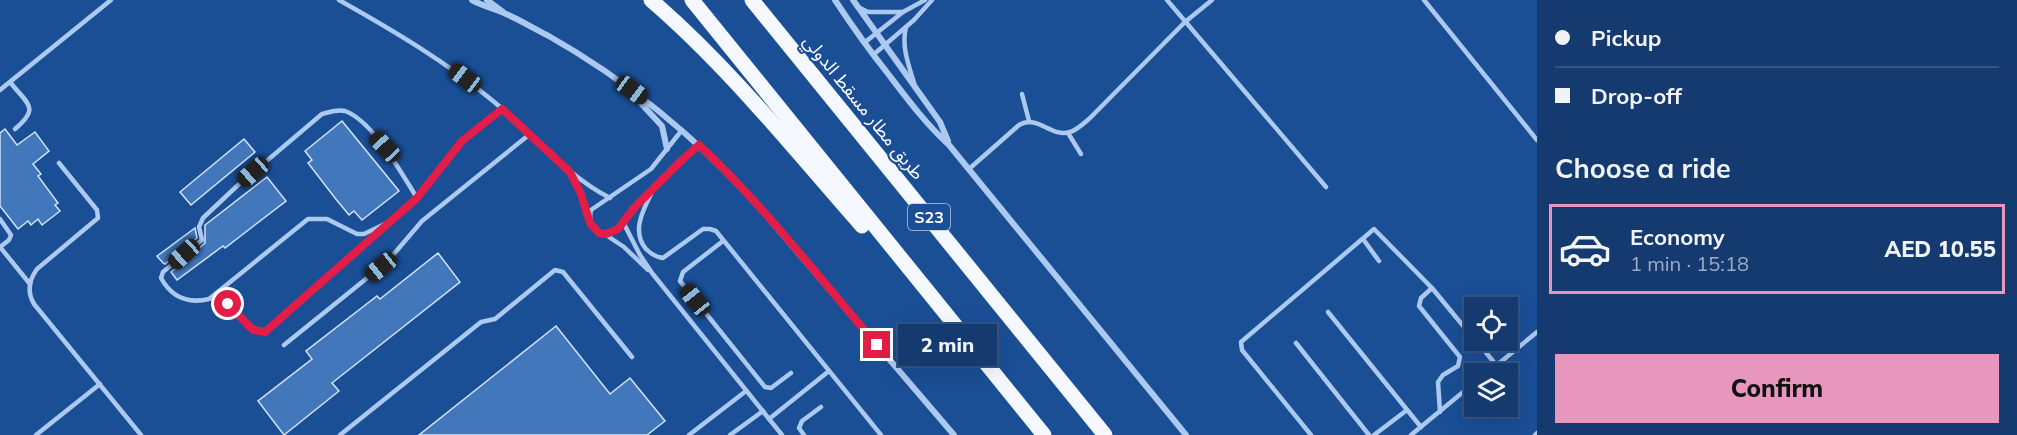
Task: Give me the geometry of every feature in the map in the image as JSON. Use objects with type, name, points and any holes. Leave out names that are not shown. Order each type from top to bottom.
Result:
[{"type":"main road","points":[[651,0],[733,80],[1001,383]]},
{"type":"main road","name":"S23","points":[[692,0],[1044,435]]},
{"type":"main road","name":"طريق مطار مسقط الدولي","points":[[752,0],[1105,435]]},
{"type":"street","points":[[472,0],[503,13],[572,50],[621,82],[699,145],[730,174],[774,224],[954,435]]},
{"type":"street","points":[[487,0],[503,13]]},
{"type":"street","points":[[835,0],[864,43],[932,130],[950,145],[1186,435]]},
{"type":"street","points":[[853,0],[940,122],[950,145]]},
{"type":"street","points":[[621,82],[662,126],[667,149]]},
{"type":"lane","points":[[0,90],[111,0]]},
{"type":"lane","points":[[339,0],[418,45],[465,78],[570,172],[610,198]]},
{"type":"lane","points":[[864,43],[903,12],[925,0]]},
{"type":"lane","points":[[873,55],[932,0]]},
{"type":"lane","points":[[1167,0],[1326,187]]},
{"type":"lane","points":[[969,169],[1019,125],[1029,121],[1068,133],[1090,118],[1185,22],[1212,0]]},
{"type":"lane","points":[[1424,0],[1537,140]]},
{"type":"lane","points":[[858,7],[868,12],[903,12]]},
{"type":"lane","points":[[906,26],[903,38],[904,47],[916,88]]},
{"type":"lane","points":[[10,82],[30,111],[28,117],[15,129]]},
{"type":"lane","points":[[1022,94],[1029,121]]},
{"type":"lane","points":[[220,291],[235,313],[247,325],[253,330],[265,332],[417,198],[462,141],[502,109]]},
{"type":"lane","points":[[391,221],[364,234],[357,234],[327,219],[308,219],[209,299],[189,302],[173,292],[161,278],[163,272],[202,240],[199,227],[203,218],[322,114],[337,110],[347,112],[362,123],[385,147],[417,198]]},
{"type":"lane","points":[[590,217],[591,210],[651,170],[682,130]]},
{"type":"lane","points":[[1068,133],[1081,154]]},
{"type":"lane","points":[[284,345],[387,262],[422,221],[530,134]]},
{"type":"lane","points":[[606,234],[618,229],[654,188],[699,145]]},
{"type":"lane","points":[[59,163],[97,210],[98,218],[40,266],[33,274],[30,295],[34,304],[141,435]]},
{"type":"lane","points":[[570,172],[594,229],[606,234],[624,247],[652,273]]},
{"type":"lane","points":[[654,188],[642,215],[639,231],[642,242],[649,252],[657,257],[666,258],[700,231],[706,228],[716,231],[881,435]]},
{"type":"lane","points":[[0,219],[11,235],[9,240],[0,247],[30,284]]},
{"type":"lane","points":[[623,222],[652,273],[782,435]]},
{"type":"lane","points":[[1311,435],[1242,350],[1241,342],[1374,229],[1432,288],[1464,327]]},
{"type":"lane","points":[[1363,239],[1379,261]]},
{"type":"lane","points":[[723,241],[683,272],[680,278],[681,283],[765,387],[771,388],[791,373]]},
{"type":"lane","points":[[340,435],[481,322],[495,319],[555,270],[561,270],[565,274],[632,357]]},
{"type":"lane","points":[[1432,288],[1420,298],[1419,306],[1460,357],[1458,366],[1443,375],[1438,382],[1440,412]]},
{"type":"lane","points":[[1328,312],[1421,427]]},
{"type":"lane","points":[[1498,363],[1537,332]]},
{"type":"lane","points":[[1296,344],[1368,435]]},
{"type":"lane","points":[[1484,351],[1494,363]]},
{"type":"lane","points":[[769,419],[829,371]]},
{"type":"lane","points":[[36,435],[100,384]]},
{"type":"lane","points":[[689,435],[746,391]]},
{"type":"lane","points":[[1411,435],[1464,392]]},
{"type":"lane","points":[[804,435],[800,430],[800,423],[821,407]]},
{"type":"lane","points":[[1374,435],[1407,410]]},
{"type":"lane","points":[[730,435],[763,411]]},
{"type":"building","points":[[342,121],[399,191],[362,220],[354,211],[349,215],[308,163],[312,160],[305,151]]},
{"type":"building","points":[[5,129],[17,145],[35,132],[49,151],[33,164],[41,174],[38,176],[58,203],[55,205],[60,211],[42,225],[38,219],[31,225],[28,221],[18,229],[0,206],[0,133]]},
{"type":"building","points":[[244,139],[255,152],[191,205],[180,192]]},
{"type":"building","points":[[267,177],[286,201],[225,248],[223,246],[177,280],[171,272],[205,243],[205,225]]},
{"type":"building","points":[[195,228],[197,238],[165,264],[163,263],[157,256]]},
{"type":"building","points":[[438,253],[460,282],[332,383],[339,391],[284,435],[258,401],[312,359],[306,351],[377,296],[380,299]]},
{"type":"building","points":[[556,326],[610,394],[630,378],[665,421],[647,435],[419,435]]},
{"type":"route","points":[[228,304],[253,330],[265,332],[417,198],[462,141],[502,109],[570,172],[581,194],[590,223],[599,233],[612,233],[618,229],[628,214],[699,145],[730,174],[877,345]]}]
